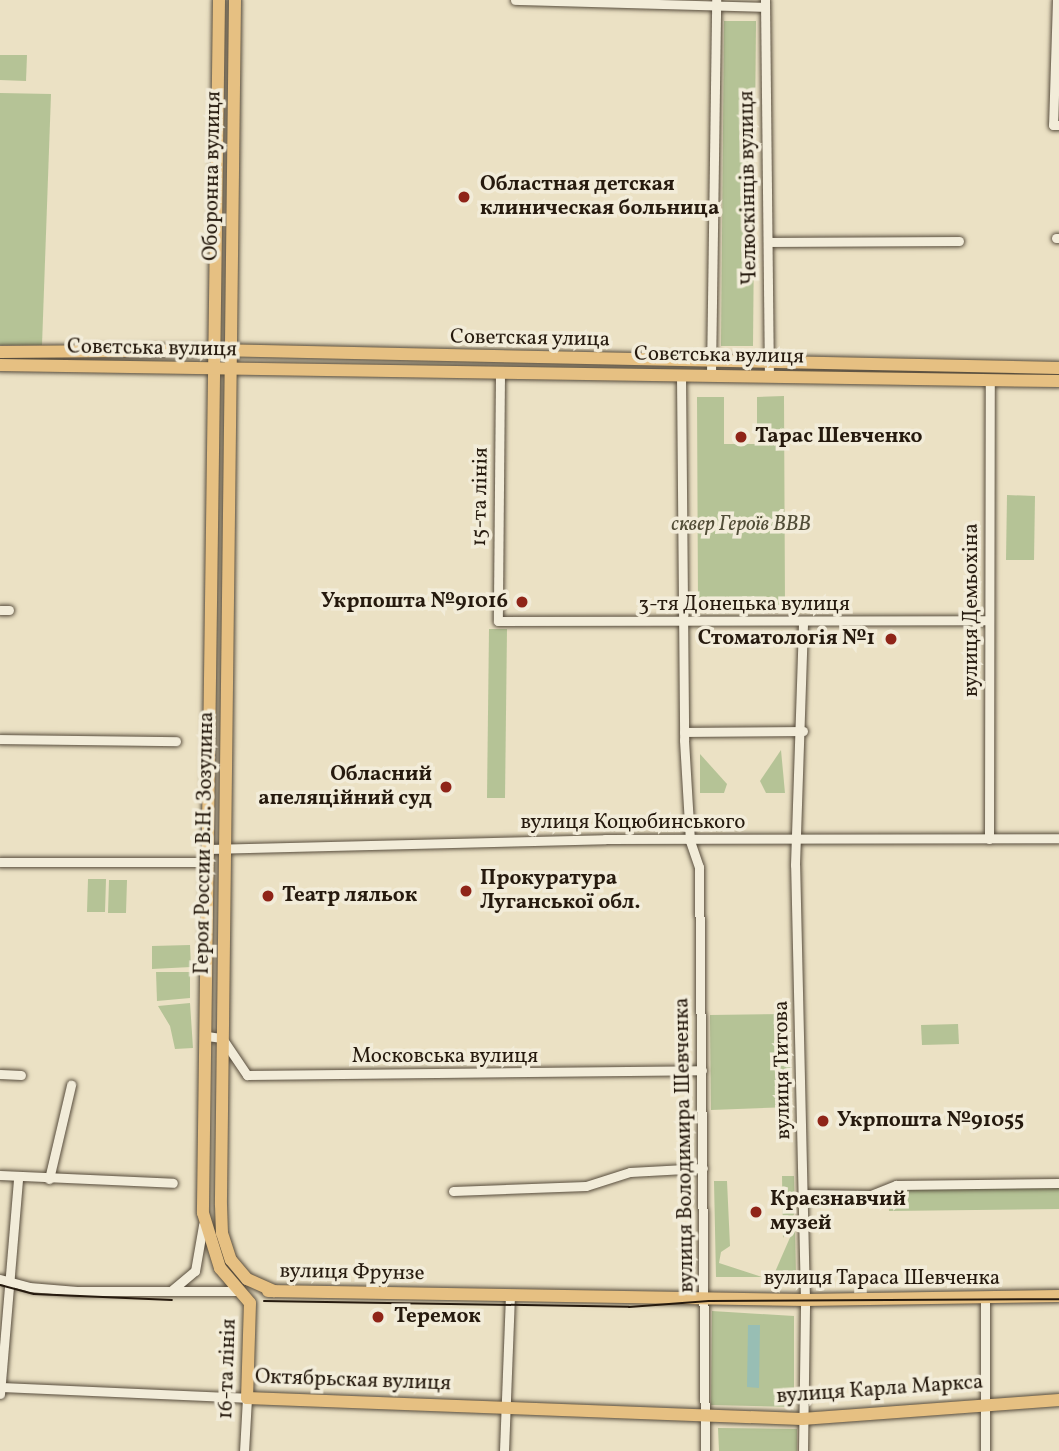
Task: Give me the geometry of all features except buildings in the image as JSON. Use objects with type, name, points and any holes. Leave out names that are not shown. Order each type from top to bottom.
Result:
[{"type":"main road","name":"Оборонна вулиця","points":[[213,369],[219,0]]},
{"type":"main road","name":"Оборонна вулиця","points":[[229,369],[235,0]]},
{"type":"main road","name":"Советская улица","points":[[0,352],[214,351],[711,368],[768,363],[1059,368]]},
{"type":"main road","name":"Совєтська вулиця","points":[[0,365],[681,375],[711,368],[769,376],[1059,381]]},
{"type":"main road","name":"Героя России В.Н. Зозулина","points":[[213,369],[203,1213],[220,1268],[240,1291]]},
{"type":"main road","name":"Героя России В.Н. Зозулина","points":[[229,369],[222,1233],[239,1271],[255,1285],[274,1291]]},
{"type":"main road","name":"вулиця Фрунзе","points":[[240,1291],[705,1298]]},
{"type":"main road","name":"16-та лінія","points":[[240,1291],[250,1303],[247,1398]]},
{"type":"main road","name":"вулиця Тараса Шевченка","points":[[705,1298],[805,1300],[1059,1296]]},
{"type":"main road","name":"Октябрьская вулиця","points":[[247,1398],[704,1413]]},
{"type":"main road","name":"вулиця Карла Маркса","points":[[704,1413],[802,1419],[986,1402],[1059,1400]]},
{"type":"street","points":[[515,0],[716,3],[740,6],[765,4]]},
{"type":"street","points":[[1056,125],[1058,2]]},
{"type":"street","name":"Челюскінців вулиця","points":[[711,368],[716,3]]},
{"type":"street","name":"Челюскінців вулиця","points":[[765,4],[769,376]]},
{"type":"street","points":[[768,242],[959,242]]},
{"type":"street","name":"15-та лінія","points":[[498,621],[500,373]]},
{"type":"street","name":"вулиця Володимира Шевченка","points":[[681,375],[684,732],[690,841],[699,861],[705,1451]]},
{"type":"street","name":"вулиця Демьохіна","points":[[989,839],[990,380]]},
{"type":"street","name":"3-тя Донецька вулиця","points":[[498,621],[803,624],[989,620]]},
{"type":"street","name":"вулиця Титова","points":[[803,624],[803,731],[796,745],[804,1194],[803,1451]]},
{"type":"street","points":[[684,732],[803,731]]},
{"type":"street","points":[[0,739],[176,741]]},
{"type":"street","name":"вулиця Коцюбинського","points":[[0,862],[208,855],[225,849],[1059,838]]},
{"type":"street","points":[[207,1036],[222,1038]]},
{"type":"street","name":"Московська вулиця","points":[[222,1038],[247,1075],[702,1070]]},
{"type":"street","points":[[0,1074],[21,1076]]},
{"type":"street","points":[[48,1179],[71,1085]]},
{"type":"street","points":[[453,1191],[586,1185],[630,1172],[703,1168]]},
{"type":"street","points":[[0,1175],[18,1178],[173,1183]]},
{"type":"street","points":[[0,1394],[3,1280],[18,1178]]},
{"type":"street","points":[[804,1194],[871,1195],[896,1185],[1059,1183]]},
{"type":"street","points":[[169,1292],[195,1271],[203,1213]]},
{"type":"street","name":"вулиця Фрунзе","points":[[3,1280],[77,1291],[240,1291]]},
{"type":"street","points":[[504,1451],[510,1295]]},
{"type":"street","points":[[985,1298],[985,1451]]},
{"type":"street","name":"Октябрьская вулиця","points":[[0,1387],[247,1398]]},
{"type":"street","name":"16-та лінія","points":[[244,1451],[247,1398]]},
{"type":"green space","points":[[724,21],[756,21],[753,346],[721,346]]},
{"type":"green space","points":[[0,55],[27,55],[26,81],[0,80]]},
{"type":"green space","points":[[0,93],[51,94],[42,345],[0,345]]},
{"type":"green space","name":"сквер Героїв ВВВ","points":[[784,396],[785,605],[698,606],[697,397],[724,397],[724,444],[757,444],[757,397]]},
{"type":"green space","points":[[1007,495],[1035,496],[1034,560],[1006,560]]},
{"type":"green space","points":[[489,629],[507,629],[505,798],[487,798]]},
{"type":"green space","points":[[781,750],[785,793],[766,793],[760,781]]},
{"type":"green space","points":[[700,754],[727,784],[724,793],[700,793]]},
{"type":"green space","points":[[88,879],[106,879],[105,912],[87,912]]},
{"type":"green space","points":[[109,880],[127,880],[126,913],[108,913]]},
{"type":"green space","points":[[190,945],[191,967],[152,969],[152,946]]},
{"type":"green space","points":[[156,972],[190,972],[190,998],[157,1001]]},
{"type":"green space","points":[[190,1003],[193,1048],[175,1049],[170,1026],[158,1006]]},
{"type":"green space","points":[[789,1014],[791,1107],[711,1110],[710,1015]]},
{"type":"green space","points":[[958,1024],[959,1044],[922,1045],[921,1025]]},
{"type":"green space","points":[[782,1176],[794,1176],[795,1212],[783,1238]]},
{"type":"green space","points":[[714,1181],[727,1181],[730,1246],[721,1252],[719,1263],[762,1277],[716,1277]]},
{"type":"green space","points":[[1059,1186],[1059,1209],[889,1211],[888,1188]]},
{"type":"green space","points":[[795,1226],[796,1277],[776,1276],[775,1272]]},
{"type":"green space","points":[[712,1311],[794,1316],[794,1407],[711,1405]]},
{"type":"green space","points":[[718,1428],[797,1429],[797,1451],[719,1451]]},
{"type":"water","points":[[748,1325],[760,1325],[759,1388],[747,1387]]},
{"type":"tram line","points":[[0,1285],[34,1294],[172,1300]]},
{"type":"tram line","points":[[264,1301],[629,1307],[709,1301],[1059,1299]]},
{"type":"place","name":"Областная детская клиническая больница","points":[[464,197]]},
{"type":"place","name":"Тарас Шевченко","points":[[741,437]]},
{"type":"place","name":"Укрпошта №91016","points":[[522,602]]},
{"type":"place","name":"Стоматологія №1","points":[[891,639]]},
{"type":"place","name":"Обласний апеляційний суд","points":[[446,787]]},
{"type":"place","name":"Прокуратура Луганської обл.","points":[[466,891]]},
{"type":"place","name":"Театр ляльок","points":[[268,896]]},
{"type":"place","name":"Укрпошта №91055","points":[[823,1121]]},
{"type":"place","name":"Краєзнавчий музей","points":[[756,1212]]},
{"type":"place","name":"Теремок","points":[[378,1317]]}]
